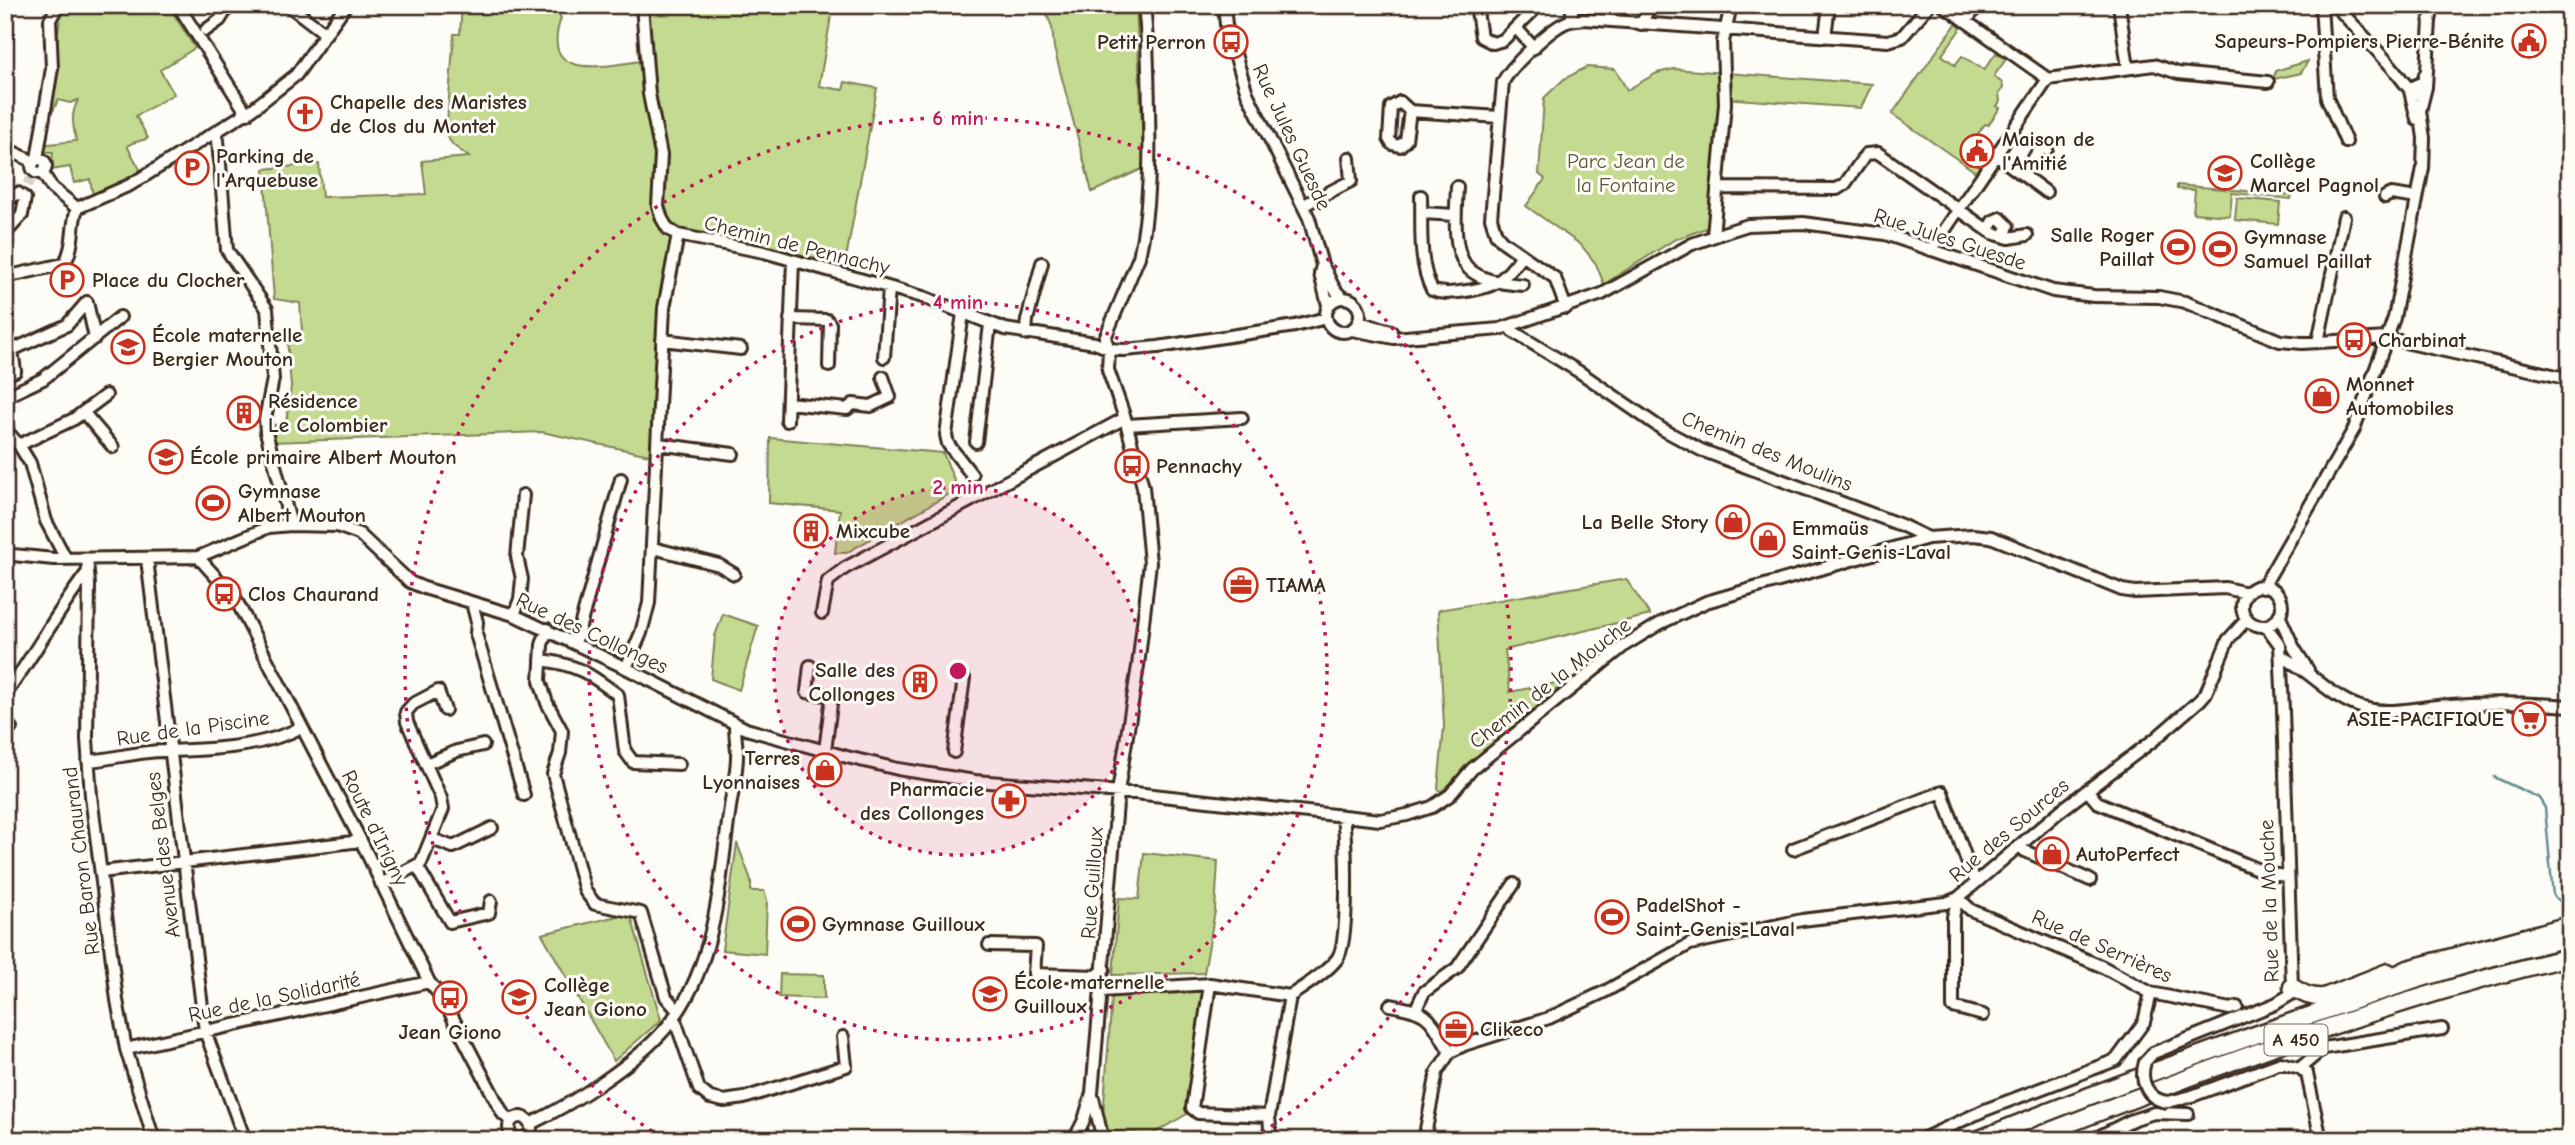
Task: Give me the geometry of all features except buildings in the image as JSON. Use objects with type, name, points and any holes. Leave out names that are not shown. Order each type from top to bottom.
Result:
[{"type":"highway","points":[[2292,987],[2314,998],[2323,997],[2388,972],[2570,925]]},
{"type":"highway","name":"A 450","points":[[1977,1140],[2104,1090],[2333,1007],[2422,978],[2570,939]]},
{"type":"highway","name":"A 450","points":[[2027,1140],[2163,1087],[2330,1028],[2420,998],[2570,957]]},
{"type":"highway","points":[[2333,1007],[2342,998],[2408,969]]},
{"type":"street","points":[[5,234],[22,215],[23,197],[34,171],[52,68],[50,20],[58,5]]},
{"type":"street","points":[[178,5],[247,114]]},
{"type":"street","points":[[206,30],[220,20],[229,5]]},
{"type":"street","points":[[288,5],[326,34]]},
{"type":"street","points":[[5,277],[64,264],[73,238],[77,208],[130,185],[247,114],[296,75],[346,5]]},
{"type":"street","points":[[626,668],[641,633],[649,603],[664,308],[678,235],[668,229],[658,206],[661,155],[649,94],[642,5]]},
{"type":"street","name":"Rue Guilloux","points":[[1076,1137],[1092,1093],[1118,792],[1138,666],[1150,563],[1143,487],[1126,422],[1108,370],[1109,349],[1105,338],[1139,257],[1147,199],[1148,48],[1144,5]]},
{"type":"street","name":"Rue Jules Guesde","points":[[1218,5],[1247,93],[1304,205],[1322,265],[1332,286],[1342,297]]},
{"type":"street","name":"Rue Jules Guesde","points":[[1224,5],[1226,25]]},
{"type":"street","points":[[1476,5],[1481,37],[1493,43],[1503,40],[1517,29],[1539,5]]},
{"type":"street","points":[[1571,21],[1573,5]]},
{"type":"street","points":[[1642,24],[1651,5]]},
{"type":"street","points":[[1713,236],[1725,104],[1723,45],[1731,5]]},
{"type":"street","points":[[1825,37],[1829,5]]},
{"type":"street","points":[[1566,307],[1560,289],[1551,275],[1502,241],[1491,218],[1503,82],[1510,69],[1534,48],[1565,23],[1584,19],[1888,41],[1902,37],[1929,5]]},
{"type":"street","points":[[1943,5],[2048,79],[2154,65],[2178,73],[2268,82]]},
{"type":"street","points":[[1966,21],[1978,5]]},
{"type":"street","points":[[2119,5],[2127,68]]},
{"type":"street","points":[[2321,5],[2327,97],[2346,142]]},
{"type":"street","points":[[2335,5],[2414,95],[2424,93]]},
{"type":"street","points":[[2279,615],[2271,624],[2255,625],[2247,619],[2242,608],[2245,597],[2263,587],[2334,462],[2345,448],[2360,415],[2394,318],[2424,152],[2420,111],[2433,5]]},
{"type":"street","points":[[1517,29],[1534,48]]},
{"type":"street","points":[[2422,129],[2416,117],[2410,91],[2412,87],[2423,82],[2426,72]]},
{"type":"street","points":[[1931,250],[2048,79]]},
{"type":"street","points":[[1410,111],[1499,117]]},
{"type":"street","points":[[214,133],[218,140],[227,250],[267,309],[273,379],[265,419],[266,432],[291,524]]},
{"type":"street","points":[[5,148],[77,208]]},
{"type":"street","points":[[2023,175],[2039,150],[2047,149]]},
{"type":"street","points":[[1717,188],[1837,189],[1845,184],[1866,154],[1872,152],[1878,153],[1988,230],[2009,238],[2027,235]]},
{"type":"street","points":[[1996,155],[2046,192]]},
{"type":"street","points":[[1304,205],[1351,181],[1349,158]]},
{"type":"street","points":[[1458,187],[1455,215],[1461,256],[1469,269],[1485,278],[1523,285]]},
{"type":"street","points":[[5,201],[18,193],[23,197]]},
{"type":"street","points":[[2385,197],[2391,194],[2417,198]]},
{"type":"street","points":[[1421,196],[1422,248],[1427,282],[1432,290],[1441,294],[1485,289],[1508,275],[1522,255]]},
{"type":"street","points":[[1422,213],[1455,215]]},
{"type":"street","points":[[1988,230],[1993,221],[2000,218],[2008,226],[2002,236]]},
{"type":"street","points":[[2318,342],[2344,218]]},
{"type":"street","name":"Rue Jules Guesde","points":[[1355,326],[1394,338],[1491,330],[1509,326],[1602,295],[1692,244],[1713,236],[1748,225],[1803,223],[1874,232],[2053,291],[2172,300],[2206,310],[2280,341],[2387,338],[2570,379]]},
{"type":"street","name":"Chemin de Pennachy","points":[[678,235],[764,252],[923,297],[990,324],[1026,334],[1095,343],[1109,349],[1158,347],[1328,322]]},
{"type":"street","points":[[787,421],[793,261]]},
{"type":"street","points":[[1026,334],[1042,263]]},
{"type":"street","name":"Rue Jules Guesde","points":[[1322,265],[1320,274],[1328,305]]},
{"type":"street","points":[[884,357],[890,288]]},
{"type":"street","points":[[1342,297],[1357,303],[1360,312],[1355,326],[1338,331],[1328,322],[1328,305],[1342,297]]},
{"type":"street","points":[[5,375],[15,371],[12,350],[68,325],[87,302],[95,338]]},
{"type":"street","points":[[963,313],[946,435],[948,444],[972,475]]},
{"type":"street","points":[[5,397],[43,379],[120,317]]},
{"type":"street","points":[[790,319],[827,320],[830,324],[829,366]]},
{"type":"street","points":[[1524,321],[1528,339]]},
{"type":"street","points":[[976,442],[990,324]]},
{"type":"street","name":"Chemin des Moulins","points":[[1509,326],[1512,331],[1662,429],[1701,450],[1908,527],[1928,538]]},
{"type":"street","points":[[662,340],[741,349]]},
{"type":"street","points":[[788,403],[847,409],[853,404],[871,406],[890,397],[883,377]]},
{"type":"street","points":[[19,445],[85,413],[106,395]]},
{"type":"street","points":[[85,413],[113,447]]},
{"type":"street","points":[[822,613],[828,581],[845,568],[1126,422],[1242,418]]},
{"type":"street","points":[[5,429],[30,463],[46,522],[66,559]]},
{"type":"street","points":[[658,444],[733,454]]},
{"type":"street","points":[[575,644],[621,479]]},
{"type":"street","points":[[513,615],[520,598],[522,579],[517,557],[523,495]]},
{"type":"street","name":"Rue des Collonges","points":[[5,552],[66,559],[198,557],[269,527],[291,524],[348,529],[372,545],[410,582],[513,615],[547,629],[740,727],[898,769],[954,778],[1118,792]]},
{"type":"street","name":"Chemin de la Mouche","points":[[1118,792],[1343,817],[1394,818],[1432,807],[1450,795],[1472,769],[1625,645],[1655,626],[1706,602],[1928,538],[1973,535],[1991,537],[2122,590],[2135,592],[2225,588],[2245,597]]},
{"type":"street","points":[[653,548],[719,565],[734,574]]},
{"type":"street","points":[[2276,593],[2277,568],[2283,553]]},
{"type":"street","name":"Route d'Irigny","points":[[198,557],[235,598],[361,841],[429,982],[443,999],[503,1114],[511,1121]]},
{"type":"street","name":"Rue Baron Chaurand","points":[[87,559],[88,761],[117,1000],[126,1049],[154,1140]]},
{"type":"street","name":"Avenue des Belges","points":[[147,559],[205,1031],[246,1140]]},
{"type":"street","points":[[5,695],[87,573]]},
{"type":"street","points":[[2263,587],[2276,593],[2281,601],[2279,615],[2290,640],[2316,681]]},
{"type":"street","points":[[472,603],[477,622],[476,635],[524,795]]},
{"type":"street","name":"Rue des Sources","points":[[1450,1052],[1549,1018],[1690,944],[1802,920],[1946,903],[1958,898],[2200,700],[2206,693],[2228,640],[2247,619]]},
{"type":"street","name":"Rue de la Mouche","points":[[2266,625],[2278,639],[2285,658]]},
{"type":"street","points":[[547,629],[542,645],[540,681],[547,703],[562,731],[560,753],[553,774],[584,891],[595,904],[640,913],[699,1089],[710,1098],[724,1101],[744,1098],[846,1066],[843,1037]]},
{"type":"street","name":"Rue de la Mouche","points":[[2290,640],[2280,685],[2292,987],[2290,995],[2275,1004],[2153,1053],[2145,1062],[2142,1077],[2147,1090],[2160,1101],[2168,1102],[2192,1096],[2271,1066],[2290,1064],[2300,1068]]},
{"type":"street","points":[[2285,658],[2349,703],[2389,712],[2479,703],[2570,706]]},
{"type":"street","points":[[541,660],[566,663],[588,672],[618,695],[625,751],[633,762],[679,764]]},
{"type":"street","points":[[810,666],[807,692],[832,696],[825,751]]},
{"type":"street","points":[[954,752],[964,678]]},
{"type":"street","points":[[381,884],[424,860],[443,803],[405,712],[413,704],[438,691],[444,710]]},
{"type":"street","name":"Rue de la Piscine","points":[[88,761],[252,743],[302,727]]},
{"type":"street","points":[[530,1124],[581,1097],[639,1054],[665,1029],[676,1014],[702,963],[716,909],[740,727]]},
{"type":"street","points":[[426,764],[457,751],[484,745]]},
{"type":"street","points":[[2087,790],[2097,802],[2269,874],[2287,876]]},
{"type":"street","points":[[1793,849],[1942,792],[1972,875],[1978,882]]},
{"type":"street","points":[[1271,1140],[1269,1116],[1290,996],[1337,959],[1343,946],[1346,888],[1343,817]]},
{"type":"street","points":[[432,839],[453,847],[492,828]]},
{"type":"street","points":[[101,872],[361,841]]},
{"type":"street","points":[[2019,846],[2090,880]]},
{"type":"street","points":[[417,866],[450,922],[489,913],[491,901]]},
{"type":"street","points":[[1416,1009],[1424,992],[1457,968],[1514,884]]},
{"type":"street","points":[[1958,898],[1953,917],[1953,1007],[1983,1015]]},
{"type":"street","name":"Rue de Serrières","points":[[1958,898],[1971,910],[2101,966],[2151,993],[2230,1009],[2236,1007]]},
{"type":"street","points":[[989,945],[1036,946],[1034,974],[1097,976],[1104,970]]},
{"type":"street","name":"Rue de la Solidarité","points":[[126,1049],[429,982]]},
{"type":"street","points":[[1102,991],[1210,984],[1290,996]]},
{"type":"street","points":[[1210,984],[1192,1108],[1198,1113],[1269,1116]]},
{"type":"street","points":[[1920,1140],[1985,1110],[2116,1060],[2144,1022],[2151,993]]},
{"type":"street","points":[[1390,1005],[1416,1009],[1429,1017],[1450,1052],[1437,1072],[1424,1140]]},
{"type":"street","points":[[2321,1140],[2308,1074],[2300,1068],[2324,1048],[2442,1029]]},
{"type":"street","points":[[1092,1093],[1103,1140]]},
{"type":"street","points":[[2092,1140],[2154,1112],[2188,1114]]},
{"type":"street","points":[[522,1117],[530,1124],[530,1134],[515,1139],[509,1131],[511,1121],[522,1117]]},
{"type":"street","points":[[1076,1137],[1096,1140]]},
{"type":"street","points":[[827,1140],[835,1140]]},
{"type":"green space","points":[[70,5],[168,5],[195,48],[160,70],[174,94],[136,116],[148,138],[127,146],[141,171],[93,195],[90,179],[74,183],[70,167],[51,170],[53,152],[41,152],[41,145],[76,141],[73,115],[78,100],[70,103],[58,100],[53,111],[47,111],[60,19]]},
{"type":"green space","points":[[462,5],[553,5],[561,18],[557,39],[560,53],[568,62],[582,66],[598,66],[649,60],[646,5],[833,5],[819,86],[843,90],[845,82],[877,88],[845,264],[674,228],[654,456],[542,432],[273,442],[274,425],[286,423],[291,387],[287,337],[302,332],[300,303],[274,299],[264,169],[319,164],[322,197],[426,194],[422,161],[469,157],[453,145],[446,135],[454,34],[460,34]]},
{"type":"green space","points":[[1028,5],[1136,5],[1144,168],[1092,192],[1054,48],[1052,27],[1046,12]]},
{"type":"green space","points":[[1956,24],[1961,28],[1942,55],[1955,65],[1962,56],[1984,70],[1996,53],[2006,59],[1994,76],[2002,83],[2003,88],[1997,106],[2000,108],[1965,152],[1983,165],[1977,173],[1892,114]]},
{"type":"green space","points":[[2308,61],[2301,73],[2274,79],[2275,71]]},
{"type":"green space","name":"Parc Jean de la Fontaine","points":[[1587,67],[1615,69],[1627,90],[1657,73],[1674,69],[1872,84],[1861,108],[1723,98],[1709,227],[1674,240],[1604,284],[1596,264],[1581,245],[1526,206],[1545,179],[1539,174],[1544,98],[1564,79]]},
{"type":"green space","points":[[2177,185],[2292,195],[2291,199],[2232,193],[2230,216],[2193,213],[2195,190],[2177,189]]},
{"type":"green space","points":[[2237,198],[2280,202],[2278,224],[2235,220]]},
{"type":"green space","points":[[770,438],[943,453],[958,489],[846,553],[835,553],[840,510],[769,503]]},
{"type":"green space","points":[[1626,579],[1650,615],[1505,650],[1510,692],[1566,681],[1441,792],[1438,788],[1444,726],[1438,610]]},
{"type":"green space","points":[[723,614],[758,626],[739,690],[711,679],[715,636]]},
{"type":"green space","points":[[737,843],[751,880],[751,891],[764,891],[767,900],[765,954],[722,950]]},
{"type":"green space","points":[[1144,853],[1218,861],[1215,911],[1204,973],[1113,975],[1119,898],[1139,899]]},
{"type":"green space","points":[[630,913],[661,1020],[614,1061],[542,934]]},
{"type":"green space","points":[[780,974],[824,975],[824,999],[779,997]]},
{"type":"green space","points":[[1204,991],[1187,1114],[1151,1135],[1102,1130],[1112,996]]},
{"type":"waterway","points":[[2494,777],[2539,798],[2545,808],[2553,896],[2566,905],[2570,904]]},
{"type":"tunnel","points":[[27,185],[31,179]]},
{"type":"place","name":"Sapeurs-Pompiers Pierre-Bénite","points":[[2529,41]]},
{"type":"place","name":"Petit Perron","points":[[1231,42]]},
{"type":"place","name":"Chapelle des Maristes de Clos du Montet","points":[[305,114]]},
{"type":"place","name":"Maison de l'Amitié","points":[[1977,151]]},
{"type":"place","name":"Parking de l'Arquebuse","points":[[192,168]]},
{"type":"place","name":"Collège Marcel Pagnol","points":[[2225,173]]},
{"type":"place","name":"Salle Roger Paillat","points":[[2178,247]]},
{"type":"place","name":"Gymnase Samuel Paillat","points":[[2220,249]]},
{"type":"place","name":"Place du Clocher","points":[[67,280]]},
{"type":"place","name":"Charbinat","points":[[2354,340]]},
{"type":"place","name":"École maternelle Bergier Mouton","points":[[128,347]]},
{"type":"place","name":"Monnet Automobiles","points":[[2322,396]]},
{"type":"place","name":"Résidence Le Colombier","points":[[244,413]]},
{"type":"place","name":"École primaire Albert Mouton","points":[[166,457]]},
{"type":"place","name":"Pennachy","points":[[1132,466]]},
{"type":"place","name":"Gymnase Albert Mouton","points":[[213,503]]},
{"type":"place","name":"La Belle Story","points":[[1733,522]]},
{"type":"place","name":"Mixcube","points":[[811,531]]},
{"type":"place","name":"Emmaüs Saint-Genis-Laval","points":[[1768,540]]},
{"type":"place","name":"TIAMA","points":[[1241,585]]},
{"type":"place","name":"Clos Chaurand","points":[[224,594]]},
{"type":"place","name":"Salle des Collonges","points":[[920,682]]},
{"type":"place","name":"ASIE-PACIFIQUE","points":[[2529,719]]},
{"type":"place","name":"Terres Lyonnaises","points":[[825,770]]},
{"type":"place","name":"Pharmacie des Collonges","points":[[1009,801]]},
{"type":"place","name":"AutoPerfect","points":[[2052,854]]},
{"type":"place","name":"PadelShot - Saint-Genis-Laval","points":[[1612,917]]},
{"type":"place","name":"Gymnase Guilloux","points":[[798,924]]},
{"type":"place","name":"École maternelle Guilloux","points":[[990,994]]},
{"type":"place","name":"Collège Jean Giono","points":[[519,997]]},
{"type":"place","name":"Jean Giono","points":[[450,998]]},
{"type":"place","name":"Clikeco","points":[[1456,1029]]}]
